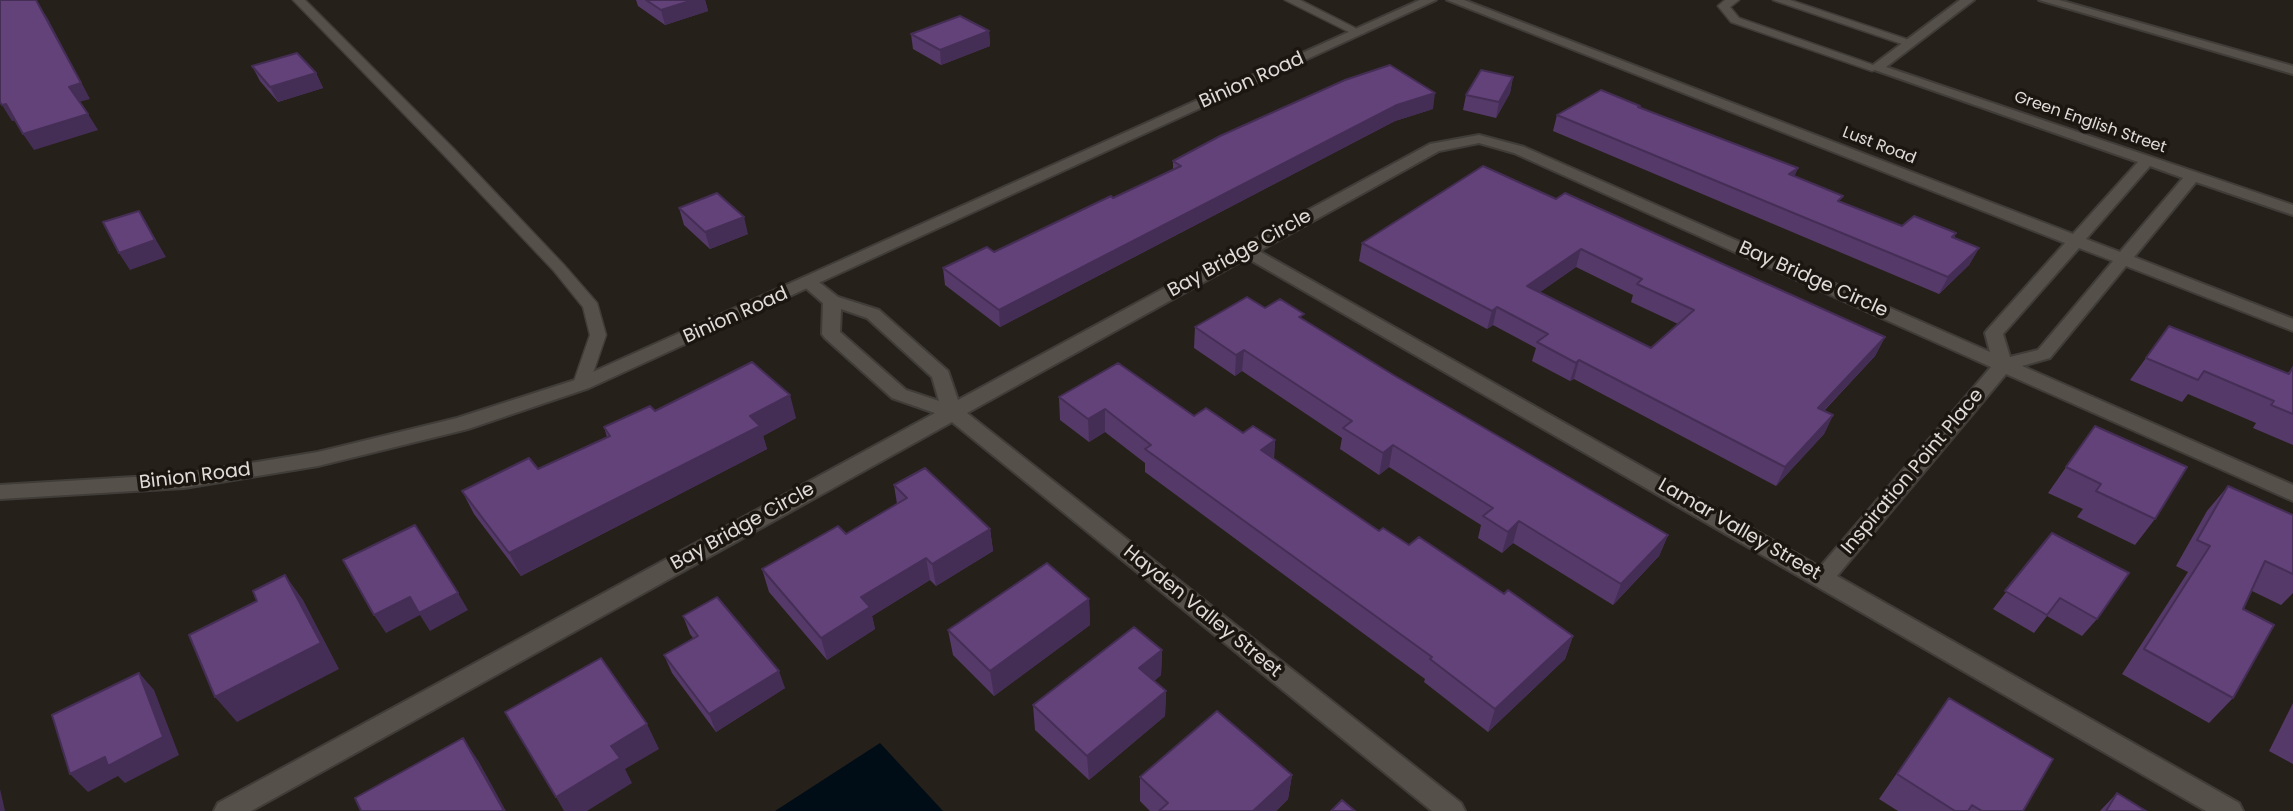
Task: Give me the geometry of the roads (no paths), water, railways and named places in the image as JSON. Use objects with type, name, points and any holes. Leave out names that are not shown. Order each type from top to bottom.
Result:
[{"type":"street","name":"Binion Road","points":[[0,492],[184,481],[317,459],[461,424],[582,384],[1430,0]]},
{"type":"street","name":"Lust Road","points":[[1453,0],[2293,324]]},
{"type":"street","points":[[1875,68],[1968,0]]},
{"type":"street","points":[[2045,0],[2293,70]]},
{"type":"street","name":"Green English Street","points":[[1875,68],[2293,210]]},
{"type":"street","name":"Bay Bridge Circle","points":[[228,811],[1435,147],[1479,139],[1519,150],[2293,494]]},
{"type":"street","points":[[2147,161],[1994,332],[2003,365],[2044,354],[2193,176]]},
{"type":"street","name":"Lamar Valley Street","points":[[1247,251],[2231,811]]},
{"type":"street","points":[[809,283],[832,301],[873,314],[936,370],[941,375],[953,412]]},
{"type":"street","name":"Hayden Valley Street","points":[[832,301],[831,334],[899,394],[953,412],[1452,811]]},
{"type":"street","name":"Inspiration Point Place","points":[[1823,578],[2003,365]]},
{"type":"lane","points":[[299,0],[476,181],[559,268],[591,306],[598,335],[582,384]]},
{"type":"lane","points":[[1291,0],[1359,33]]},
{"type":"lane","points":[[1733,0],[1724,6],[1735,20],[1875,68]]},
{"type":"lane","points":[[1779,0],[1909,42]]}]
